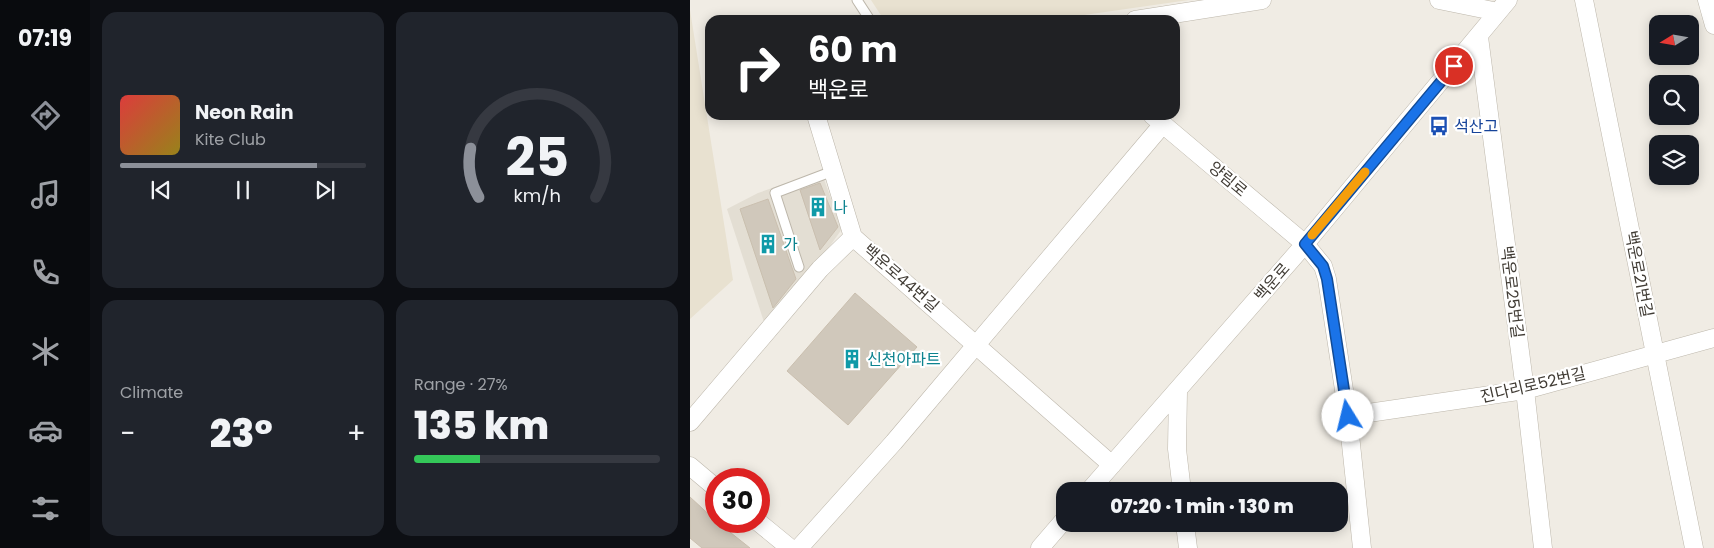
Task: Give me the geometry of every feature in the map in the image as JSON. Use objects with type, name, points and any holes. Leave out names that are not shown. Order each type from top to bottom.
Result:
[{"type":"street","points":[[1167,15],[1262,0]]},
{"type":"street","points":[[1439,0],[1503,6]]},
{"type":"street","name":"백운로21번길","points":[[1584,0],[1694,548]]},
{"type":"street","points":[[1707,0],[1714,25]]},
{"type":"street","name":"백운로","points":[[1097,482],[1305,244],[1503,6]]},
{"type":"street","name":"백운로25번길","points":[[1479,37],[1525,390],[1543,548]]},
{"type":"street","name":"백운로44번길","points":[[818,120],[854,237],[1112,465]]},
{"type":"street","points":[[799,548],[894,442],[1077,227],[1157,120]]},
{"type":"street","name":"양림로","points":[[1157,120],[1305,244],[1323,266],[1327,279],[1348,416],[1362,548]]},
{"type":"street","points":[[690,422],[820,269],[854,237]]},
{"type":"street","name":"진다리로52번길","points":[[1348,416],[1525,390],[1714,338]]},
{"type":"street","points":[[1178,391],[1177,449],[1181,482]]},
{"type":"street","points":[[690,466],[705,479]]},
{"type":"street","points":[[1040,548],[1056,529]]},
{"type":"street","points":[[770,532],[790,548]]},
{"type":"street","points":[[1186,532],[1188,548]]},
{"type":"lane","points":[[857,0],[867,15]]},
{"type":"lane","points":[[799,267],[775,193],[833,171]]},
{"type":"shaded area","points":[[871,0],[1189,0],[1084,15],[881,15]]},
{"type":"shaded area","points":[[690,10],[705,104],[705,120],[708,120],[733,280],[690,319]]},
{"type":"shaded area","points":[[821,171],[842,229],[822,257],[764,322],[727,209],[758,193]]},
{"type":"building","name":"나","points":[[820,183],[838,227],[820,250],[800,190]]},
{"type":"building","name":"가","points":[[768,199],[796,279],[773,308],[740,209]]},
{"type":"building","name":"신천아파트","points":[[855,293],[917,347],[848,425],[787,371]]},
{"type":"building","points":[[690,497],[705,511],[705,533],[731,533],[750,548],[702,548],[690,538]]},
{"type":"slow traffic","points":[[1312,235],[1365,172]]},
{"type":"place","name":"석산고","points":[[1439,126]]},
{"type":"place","name":"나","points":[[818,207]]},
{"type":"place","name":"가","points":[[768,244]]},
{"type":"place","name":"신천아파트","points":[[852,359]]},
{"type":"route","points":[[1348,416],[1327,279],[1323,266],[1305,244],[1454,66]]}]
